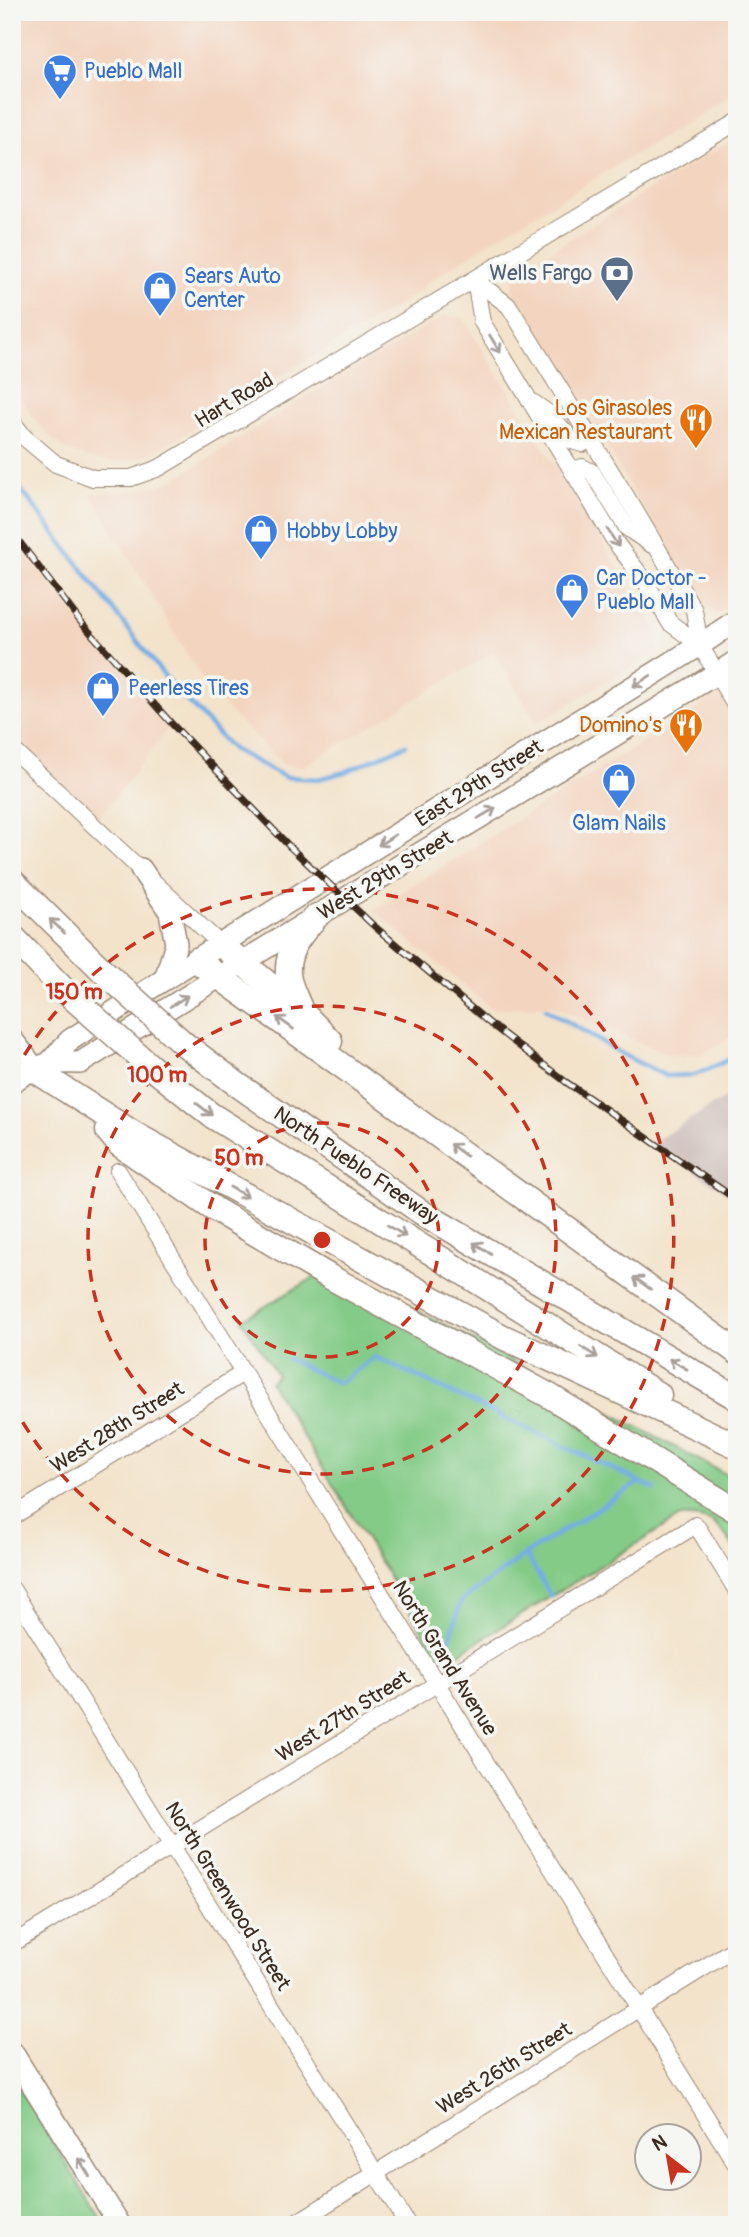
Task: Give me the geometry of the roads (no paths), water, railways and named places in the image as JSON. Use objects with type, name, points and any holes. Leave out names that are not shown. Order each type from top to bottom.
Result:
[{"type":"highway","name":"North Pueblo Freeway","points":[[12,881],[102,970],[184,1044],[260,1101],[422,1212],[737,1398]]},
{"type":"highway","points":[[302,1012],[288,975],[290,954],[297,937],[317,916]]},
{"type":"highway","name":"North Pueblo Freeway","points":[[12,936],[65,991],[151,1067],[211,1115],[737,1445]]},
{"type":"highway","points":[[220,944],[231,969],[379,1092],[737,1352]]},
{"type":"highway","points":[[196,960],[231,969],[302,1012],[379,1092]]},
{"type":"highway","points":[[12,1042],[83,1101],[136,1135],[503,1337],[737,1445]]},
{"type":"highway","points":[[83,1101],[119,1144],[214,1209],[330,1277],[548,1395],[737,1511]]},
{"type":"main road","name":"East 29th Street","points":[[220,944],[737,620]]},
{"type":"main road","points":[[716,673],[737,661]]},
{"type":"main road","name":"West 29th Street","points":[[41,1065],[79,1063],[716,673]]},
{"type":"main road","points":[[141,869],[170,912],[176,944],[165,979]]},
{"type":"main road","name":"West 29th Street","points":[[12,1082],[220,944]]},
{"type":"main road","points":[[12,2052],[120,2225]]},
{"type":"street","name":"Hart Road","points":[[12,421],[26,438],[56,464],[93,478],[131,478],[159,468],[737,122]]},
{"type":"street","points":[[475,280],[482,322],[572,471],[670,623],[700,645]]},
{"type":"street","points":[[475,280],[509,306],[657,548],[694,610],[700,645],[737,709]]},
{"type":"street","points":[[527,397],[551,415],[572,441],[582,444],[590,439]]},
{"type":"street","points":[[572,471],[582,467],[592,472],[627,528],[657,548]]},
{"type":"street","points":[[12,749],[220,944]]},
{"type":"street","name":"North Grand Avenue","points":[[117,1171],[737,2166]]},
{"type":"street","name":"West 28th Street","points":[[12,1517],[243,1373]]},
{"type":"street","name":"West 27th Street","points":[[12,1944],[695,1525],[737,1591]]},
{"type":"street","name":"North Greenwood Street","points":[[12,1589],[408,2225]]},
{"type":"street","name":"West 26th Street","points":[[293,2225],[737,1947]]},
{"type":"waterway","points":[[12,478],[165,677],[232,749],[285,777],[318,779],[345,772],[406,745]]},
{"type":"waterway","points":[[546,1009],[623,1055],[666,1076],[695,1075],[737,1056]]},
{"type":"waterway","points":[[288,1359],[339,1383],[375,1357],[655,1489]]},
{"type":"waterway","points":[[445,1656],[461,1601],[526,1554],[640,1482]]},
{"type":"waterway","points":[[526,1554],[551,1596]]},
{"type":"railway","points":[[12,532],[80,621],[172,724],[290,847],[374,926],[488,1022],[566,1082],[737,1200]]},
{"type":"place","name":"Pueblo Mall","points":[[60,101]]},
{"type":"place","name":"Wells Fargo","points":[[617,303]]},
{"type":"place","name":"Sears Auto Center","points":[[160,318]]},
{"type":"place","name":"Los Girasoles Mexican Restaurant","points":[[696,450]]},
{"type":"place","name":"Hobby Lobby","points":[[261,561]]},
{"type":"place","name":"Car Doctor - Pueblo Mall","points":[[572,620]]},
{"type":"place","name":"Peerless Tires","points":[[103,718]]},
{"type":"place","name":"Domino's","points":[[686,755]]},
{"type":"place","name":"Glam Nails","points":[[619,810]]}]
